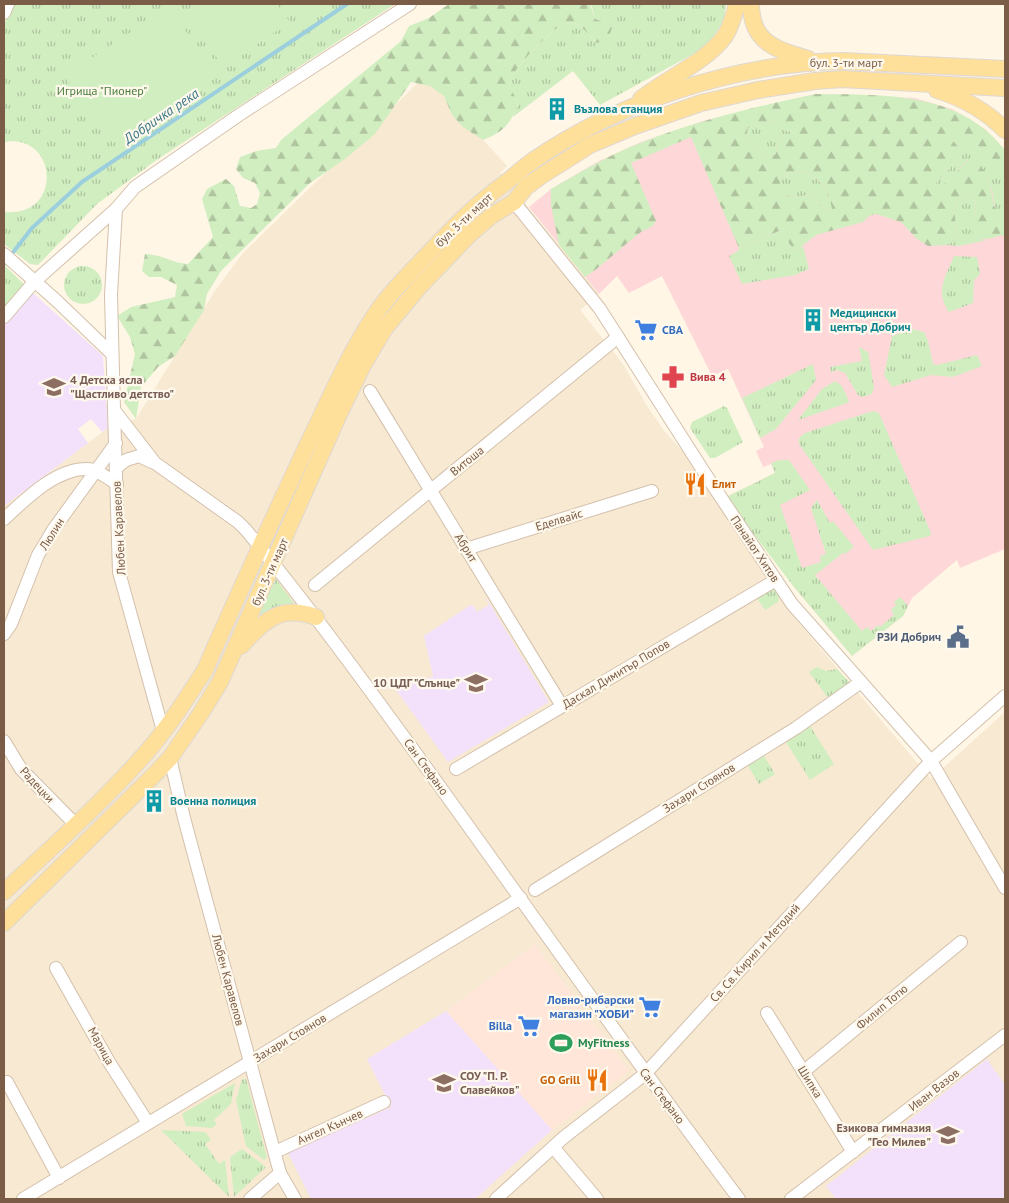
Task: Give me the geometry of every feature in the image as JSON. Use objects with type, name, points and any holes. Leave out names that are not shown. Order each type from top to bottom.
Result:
[{"type":"main road","points":[[630,107],[714,48],[725,36],[737,4]]},
{"type":"main road","points":[[751,4],[755,26],[769,44],[779,51],[815,61]]},
{"type":"main road","name":"бул. 3-ти март","points":[[4,892],[76,824],[145,754],[205,670],[260,546],[327,404],[375,314],[411,272],[462,219],[532,160],[573,135],[630,107],[696,86],[752,72],[815,61],[1005,69]]},
{"type":"main road","name":"бул. 3-ти март","points":[[4,923],[170,758],[220,682],[339,414],[384,328],[420,286],[469,235],[491,216],[513,202],[526,187],[541,176],[590,146],[634,126],[701,103],[815,80],[874,79],[1005,88]]},
{"type":"main road","points":[[911,82],[957,96],[978,108],[1005,130]]},
{"type":"main road","points":[[501,186],[514,186],[518,194],[513,202]]},
{"type":"main road","points":[[232,657],[262,624],[275,615],[303,612],[316,617]]},
{"type":"street","points":[[4,13],[8,4]]},
{"type":"street","points":[[4,317],[30,278],[70,251],[116,210],[135,187],[410,4]]},
{"type":"street","name":"Панайот Хитов","points":[[513,202],[600,309],[792,604],[931,761],[1005,888]]},
{"type":"street","points":[[114,410],[111,295],[116,210]]},
{"type":"street","points":[[4,254],[112,354]]},
{"type":"street","name":"Витоша","points":[[315,584],[618,337]]},
{"type":"street","name":"Абрит","points":[[370,391],[562,706]]},
{"type":"street","name":"Сан Стефано","points":[[114,410],[155,463],[238,522],[260,546],[316,617],[521,898],[645,1074],[739,1199]]},
{"type":"street","name":"Любен Каравелов","points":[[114,410],[120,572],[163,731]]},
{"type":"street","name":"Люлин","points":[[4,634],[11,624],[38,555],[48,538],[116,443]]},
{"type":"street","points":[[116,468],[126,460],[139,456],[155,463]]},
{"type":"street","points":[[4,519],[49,482],[64,474],[86,468],[96,471],[117,484]]},
{"type":"street","name":"Еделвайс","points":[[466,549],[652,491]]},
{"type":"street","name":"Даскал Димитър Попов","points":[[456,769],[776,580]]},
{"type":"street","name":"Захари Стоянов","points":[[535,890],[796,728],[861,682]]},
{"type":"street","name":"Св. Св. Кирил и Методий","points":[[496,1199],[553,1147],[645,1074],[931,761],[1005,696]]},
{"type":"street","name":"Радецки","points":[[4,741],[21,769],[76,824]]},
{"type":"street","name":"Любен Каравелов","points":[[170,758],[280,1173],[295,1199]]},
{"type":"street","name":"Захари Стоянов","points":[[23,1199],[521,898]]},
{"type":"street","name":"Филип Тотю","points":[[803,1072],[960,942]]},
{"type":"street","name":"Марица","points":[[56,968],[109,1062],[148,1123]]},
{"type":"street","name":"Шипка","points":[[767,1013],[853,1152]]},
{"type":"street","name":"Иван Вазов","points":[[791,1199],[1005,1035]]},
{"type":"street","points":[[7,1082],[58,1178]]},
{"type":"street","name":"Ангел Кънчев","points":[[275,1152],[384,1102]]},
{"type":"street","points":[[553,1147],[597,1199]]},
{"type":"street","points":[[250,1199],[280,1173]]},
{"type":"shaded area","points":[[425,76],[507,166],[500,173],[599,294],[580,310],[623,364],[647,406],[665,432],[693,462],[787,609],[931,779],[1005,712],[1005,1199],[4,1199],[4,506],[108,428],[136,419],[216,289],[243,253]]},
{"type":"shaded area","points":[[816,94],[915,98],[952,109],[985,129],[1005,150],[1005,549],[960,568],[957,560],[912,598],[903,616],[852,656],[794,587],[728,496],[775,473],[771,464],[763,467],[756,451],[764,447],[728,369],[712,376],[662,276],[629,293],[617,276],[599,294],[529,207],[551,189],[597,162],[641,142],[703,121]]},
{"type":"shaded area","name":"4 Детска ясла \"Щастливо детство\"","points":[[32,292],[103,356],[108,428],[102,432],[91,419],[78,429],[88,443],[4,506],[4,324]]},
{"type":"shaded area","name":"10 ЦДГ \"Слънце\"","points":[[485,596],[549,702],[448,762],[396,690],[433,676],[424,636],[472,604],[477,612],[489,605]]},
{"type":"shaded area","points":[[535,944],[629,1071],[552,1130],[446,1011]]},
{"type":"shaded area","name":"СОУ \"П. Р. Славейков\"","points":[[446,1011],[552,1130],[475,1199],[311,1199],[288,1153],[391,1107],[367,1059]]},
{"type":"shaded area","name":"Езикова гимназия \"Гео Милев\"","points":[[987,1059],[1005,1085],[1005,1196],[1001,1199],[836,1199],[826,1186]]},
{"type":"green space","name":"Игрища \"Пионер\"","points":[[14,4],[395,4],[158,159],[97,204],[38,265],[30,264],[4,244],[4,212],[23,210],[37,202],[45,190],[47,176],[44,161],[35,150],[22,142],[4,142],[4,24]]},
{"type":"green space","points":[[206,4],[277,4],[290,22],[223,67],[189,16]]},
{"type":"green space","points":[[287,4],[324,4],[299,21]]},
{"type":"green space","points":[[449,4],[590,4],[595,19],[607,23],[612,28],[608,39],[597,43],[581,27],[570,22],[546,37],[512,76],[510,84],[518,104],[509,122],[501,131],[483,140],[463,127],[452,115],[444,96],[430,86],[411,82],[375,134],[345,159],[310,183],[221,271],[207,294],[204,310],[175,356],[158,367],[141,387],[136,419],[124,402],[135,354],[130,337],[117,316],[131,307],[175,297],[177,285],[161,277],[149,277],[142,271],[145,254],[188,264],[213,237],[202,199],[207,189],[226,179],[234,186],[240,206],[251,208],[257,204],[260,193],[255,183],[243,178],[236,169],[240,157],[256,151],[276,148],[281,140],[401,41],[409,26],[429,18]]},
{"type":"green space","points":[[591,4],[726,4],[724,20],[710,42],[697,52],[600,105],[573,71],[513,117],[518,103],[510,87],[512,76],[546,37],[570,22],[581,27],[597,43],[607,23],[595,19]]},
{"type":"green space","points":[[169,7],[214,73],[109,143],[64,76]]},
{"type":"green space","points":[[816,94],[868,95],[919,100],[966,116],[986,131],[1005,150],[1005,176],[981,149],[967,141],[949,137],[964,153],[933,186],[943,185],[968,161],[973,161],[984,170],[990,184],[994,206],[1005,221],[1005,237],[1001,235],[983,239],[974,236],[971,227],[976,211],[974,199],[966,194],[957,198],[955,203],[956,230],[954,241],[946,245],[928,246],[916,238],[901,222],[876,214],[869,216],[863,222],[816,235],[797,250],[791,246],[781,230],[739,248],[691,137],[631,163],[656,221],[653,226],[641,232],[585,277],[559,245],[551,206],[551,189],[619,152],[664,134],[728,114]],"holes":[[[772,121],[783,130],[796,133],[777,141],[776,154],[767,159],[756,151],[746,137],[748,128]],[[801,171],[814,177],[823,185],[829,196],[832,209],[829,210],[821,207],[811,195],[792,197],[780,194],[780,177]]]},
{"type":"green space","points":[[772,121],[783,130],[797,133],[777,141],[776,154],[767,159],[756,151],[746,137],[748,128]]},
{"type":"green space","points":[[948,136],[962,137],[973,142],[996,162],[1005,176],[1005,221],[996,209],[992,189],[987,177],[973,161],[967,161],[943,186],[933,186],[964,153]]},
{"type":"green space","points":[[801,171],[814,177],[823,185],[833,209],[829,210],[821,207],[811,195],[792,197],[780,194],[780,177]]},
{"type":"green space","points":[[966,194],[974,199],[976,212],[971,226],[980,239],[987,240],[959,246],[946,245],[954,241],[956,230],[955,203],[957,198]]},
{"type":"green space","points":[[781,230],[797,250],[803,246],[809,269],[795,275],[742,284],[729,256],[738,251],[739,248]]},
{"type":"green space","points":[[954,256],[977,257],[980,274],[974,280],[973,303],[949,312],[942,291]]},
{"type":"green space","points":[[4,265],[32,292],[4,324]]},
{"type":"green space","points":[[83,266],[97,271],[102,285],[97,299],[83,304],[69,299],[64,285],[69,271]]},
{"type":"green space","points":[[912,329],[924,332],[933,364],[937,365],[977,355],[982,366],[953,377],[931,375],[892,387],[884,375],[892,336]]},
{"type":"green space","points":[[859,347],[868,352],[874,387],[872,394],[862,397],[858,395],[845,373],[837,370],[831,372],[830,367],[862,361]]},
{"type":"green space","points":[[813,364],[816,380],[776,429],[760,438],[742,398]]},
{"type":"green space","points":[[835,381],[842,386],[849,401],[798,420],[822,389]]},
{"type":"green space","points":[[724,406],[727,408],[743,442],[715,458],[710,458],[690,428],[692,422]]},
{"type":"green space","points":[[873,411],[879,413],[931,533],[930,536],[873,550],[799,444],[799,438],[805,433]]},
{"type":"green space","points":[[779,460],[789,460],[810,490],[780,505],[802,568],[821,562],[820,556],[826,554],[811,508],[817,500],[830,523],[833,521],[854,547],[845,554],[843,553],[815,575],[862,631],[867,627],[871,631],[878,625],[880,627],[894,615],[891,610],[896,605],[894,602],[900,597],[908,606],[903,616],[852,656],[794,587],[735,510],[728,496],[775,473],[771,463]]},
{"type":"green space","points":[[275,578],[296,606],[277,608],[256,616]]},
{"type":"green space","points":[[772,586],[779,596],[778,602],[765,610],[756,597]]},
{"type":"green space","points":[[817,667],[826,671],[837,669],[850,683],[828,698],[809,672]]},
{"type":"green space","points":[[810,726],[834,764],[810,780],[786,742]]},
{"type":"green space","points":[[763,754],[775,774],[759,784],[747,764]]},
{"type":"green space","points":[[242,1079],[246,1079],[267,1158],[264,1160],[246,1146],[236,1100]]},
{"type":"green space","points":[[235,1083],[231,1104],[214,1120],[217,1124],[212,1128],[186,1126],[182,1114]]},
{"type":"green space","points":[[161,1130],[205,1132],[211,1140],[205,1144],[219,1164],[225,1160],[229,1197]]},
{"type":"green space","points":[[242,1149],[266,1167],[234,1197],[230,1157]]},
{"type":"waterway","name":"Добричка река","points":[[4,264],[32,228],[82,182],[347,4]]},
{"type":"place","name":"Възлова станция","points":[[557,109]]},
{"type":"place","name":"Медицински център Добрич","points":[[813,320]]},
{"type":"place","name":"CBA","points":[[646,330]]},
{"type":"place","name":"Вива 4","points":[[673,377]]},
{"type":"place","name":"4 Детска ясла \"Щастливо детство\"","points":[[54,387]]},
{"type":"place","name":"Елит","points":[[695,484]]},
{"type":"place","name":"РЗИ Добрич","points":[[958,637]]},
{"type":"place","name":"10 ЦДГ \"Слънце\"","points":[[476,683]]},
{"type":"place","name":"Военна полиция","points":[[154,801]]},
{"type":"place","name":"Ловно-рибарски магазин \"ХОБИ\"","points":[[650,1007]]},
{"type":"place","name":"Billa","points":[[529,1026]]},
{"type":"place","name":"MyFitness","points":[[561,1043]]},
{"type":"place","name":"GO Grill","points":[[597,1080]]},
{"type":"place","name":"СОУ \"П. Р. Славейков\"","points":[[444,1083]]},
{"type":"place","name":"Езикова гимназия \"Гео Милев\"","points":[[948,1135]]}]
